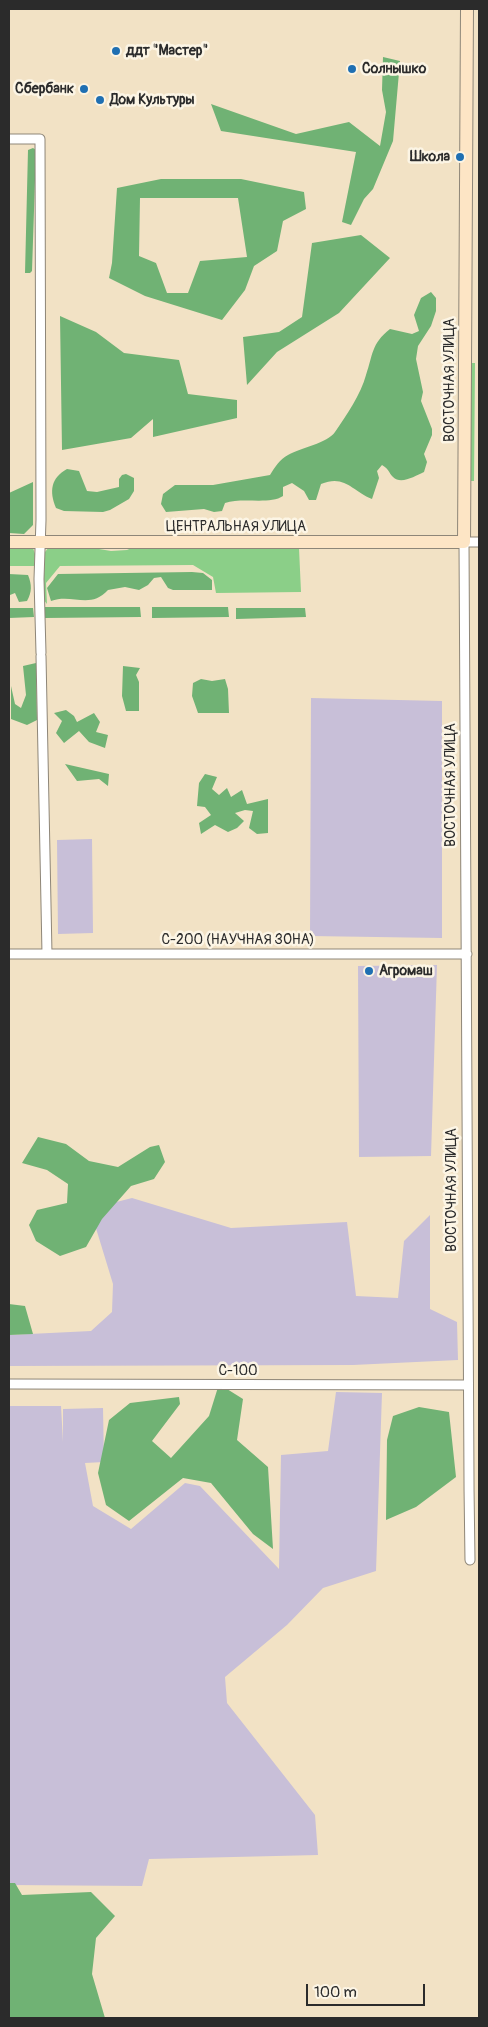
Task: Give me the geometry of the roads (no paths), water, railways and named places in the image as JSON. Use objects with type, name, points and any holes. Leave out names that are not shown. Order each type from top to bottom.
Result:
[{"type":"main road","name":"ВОСТОЧНАЯ УЛИЦА","points":[[464,542],[466,9]]},
{"type":"main road","name":"ЦЕНТРАЛЬНАЯ УЛИЦА","points":[[9,542],[464,542]]},
{"type":"street","points":[[9,139],[40,139],[40,542],[47,954]]},
{"type":"street","points":[[464,542],[479,542]]},
{"type":"street","name":"ВОСТОЧНАЯ УЛИЦА","points":[[464,542],[467,954],[467,1385],[470,1560]]},
{"type":"street","name":"С-200 (НАУЧНАЯ ЗОНА)","points":[[9,954],[467,954]]},
{"type":"street","name":"С-100","points":[[9,1384],[467,1385]]},
{"type":"place","name":"ддт \"Мастер\"","points":[[116,51]]},
{"type":"place","name":"Солнышко","points":[[352,69]]},
{"type":"place","name":"Сбербанк","points":[[84,89]]},
{"type":"place","name":"Дом Культуры","points":[[100,100]]},
{"type":"place","name":"Школа","points":[[460,157]]},
{"type":"place","name":"Агромаш","points":[[369,971]]}]
